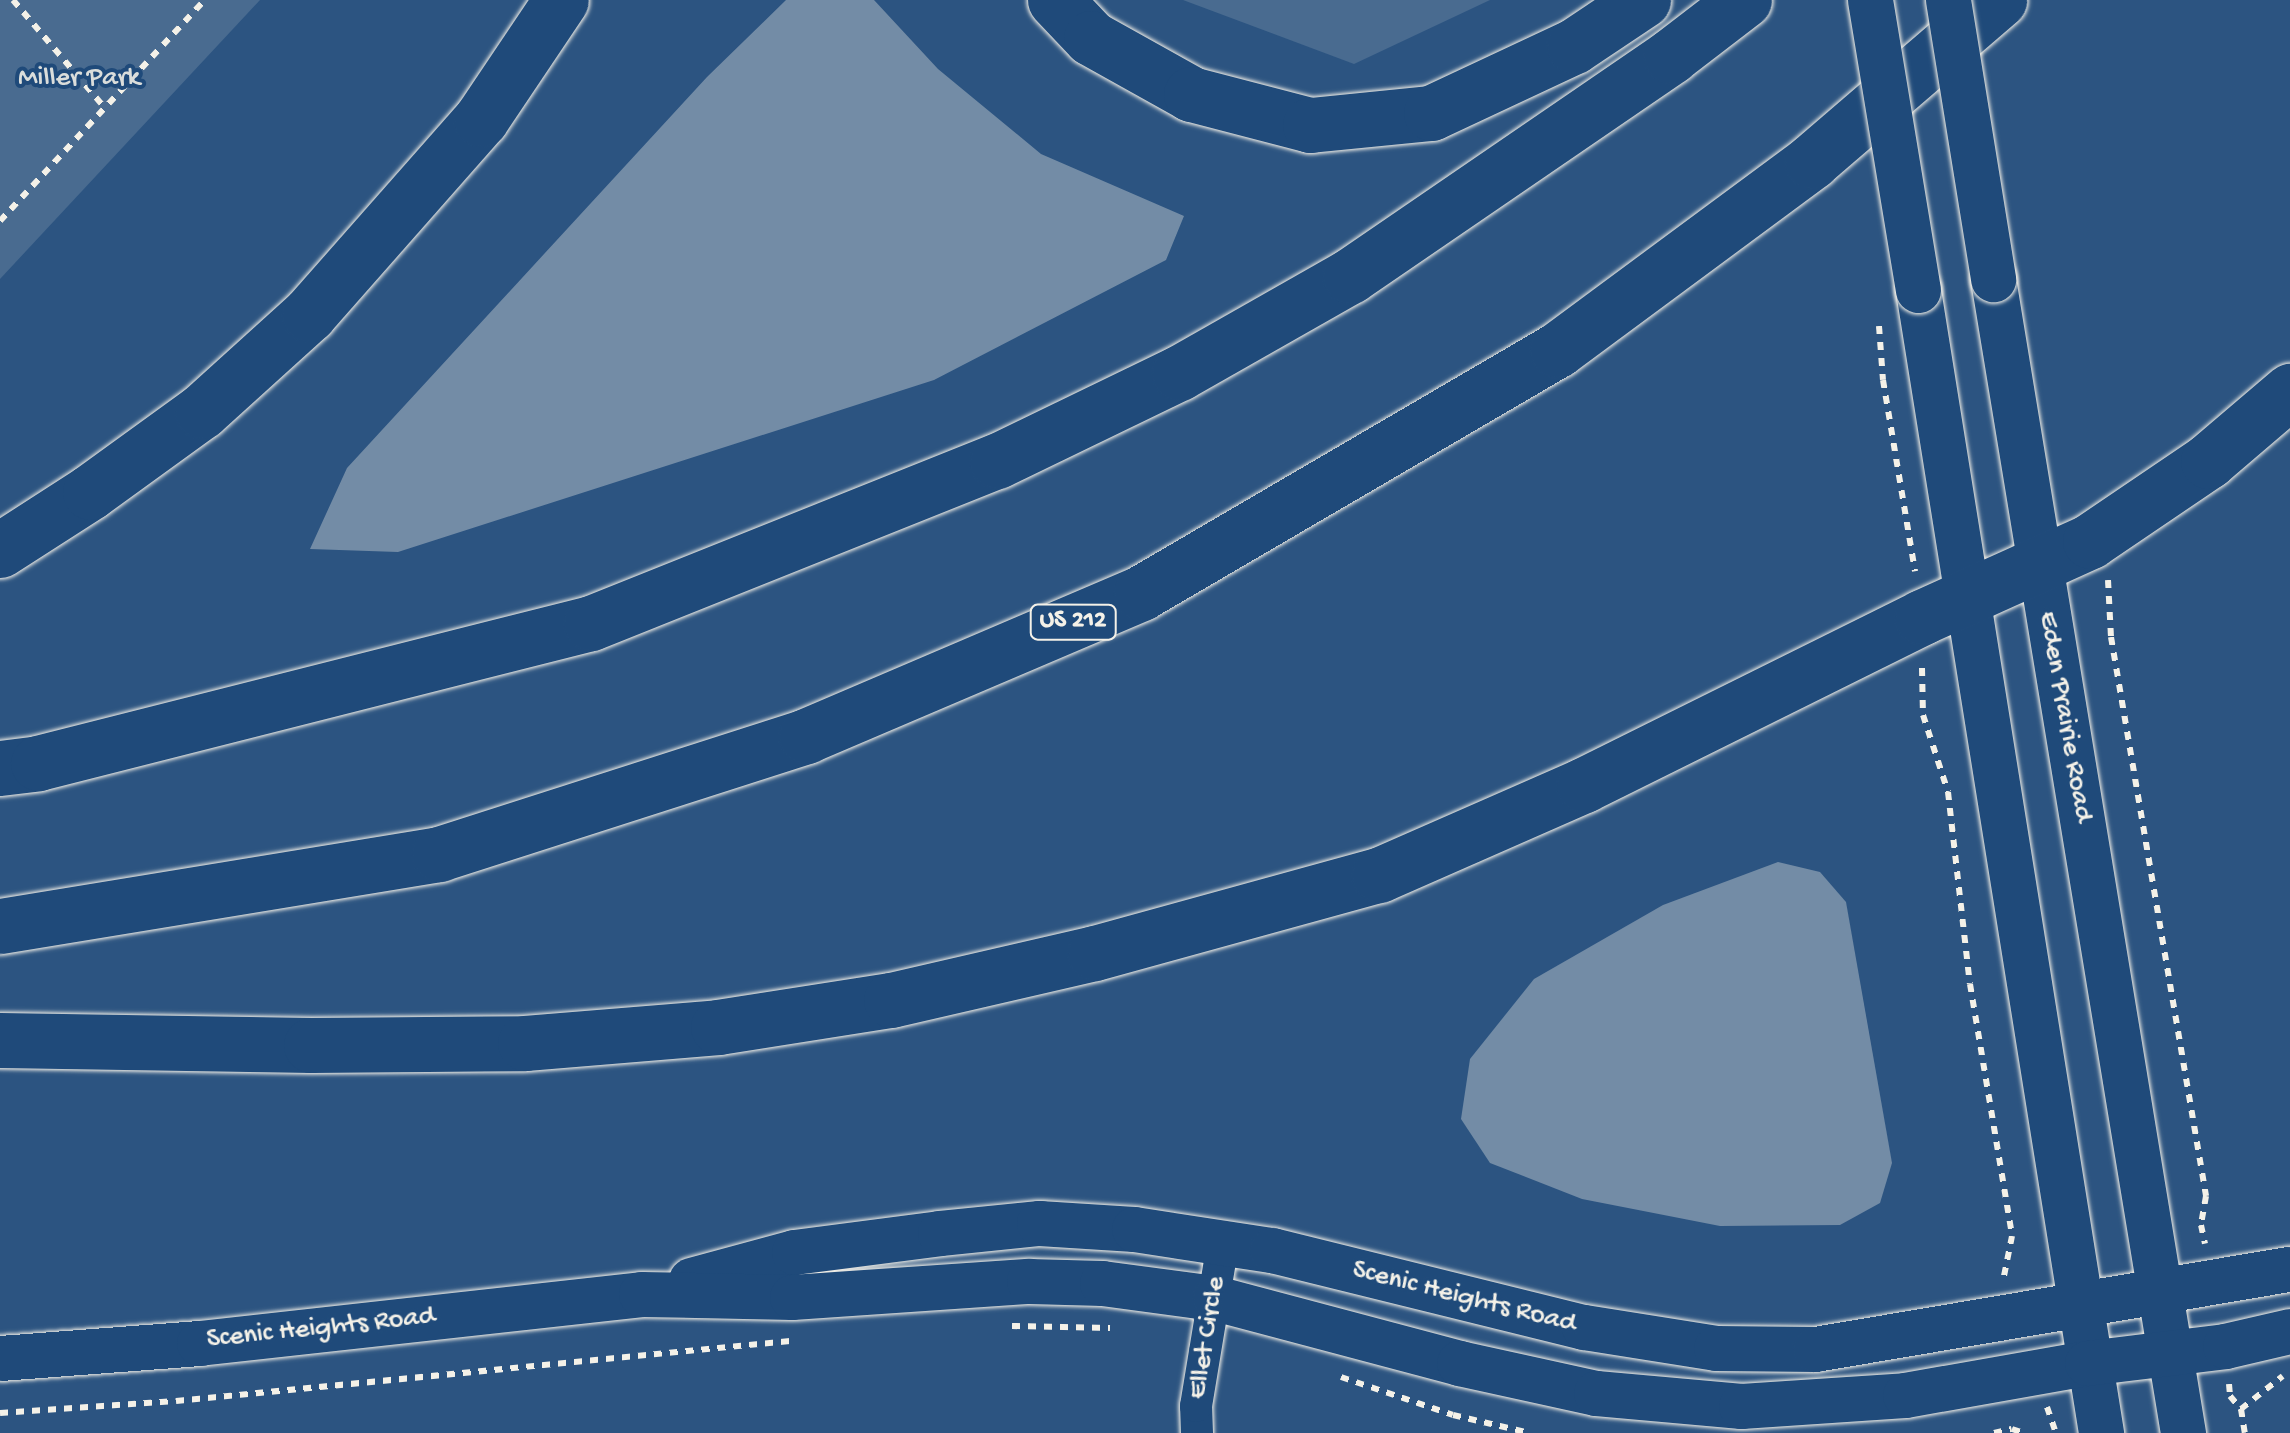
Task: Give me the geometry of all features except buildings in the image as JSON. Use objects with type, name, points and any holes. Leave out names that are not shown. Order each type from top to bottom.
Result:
[{"type":"highway","points":[[0,550],[90,492],[202,411],[308,314],[481,119],[560,0]]},
{"type":"highway","points":[[1055,0],[1092,38],[1192,94],[1310,124],[1431,114],[1574,46],[1644,0]]},
{"type":"highway","points":[[0,768],[38,763],[591,623],[997,461],[1179,373],[1350,276],[1671,56],[1744,0]]},
{"type":"highway","name":"US 212","points":[[0,926],[439,854],[806,736],[1142,593],[1558,350],[1812,161],[1999,0]]},
{"type":"highway","points":[[0,1040],[311,1045],[525,1043],[718,1027],[891,1000],[1096,954],[1378,874],[1584,784],[2128,518],[2287,397]]},
{"type":"street","points":[[1870,0],[1918,290],[1944,607],[2034,992],[2101,1433]]},
{"type":"street","name":"Eden Prairie Road","points":[[1948,0],[2182,1433]]},
{"type":"street","name":"Scenic Heights Road","points":[[641,1294],[794,1252],[1039,1223],[1134,1229],[1272,1250],[1584,1327],[1716,1348],[1815,1349],[2290,1270]]},
{"type":"street","name":"Ellet Circle","points":[[1197,1433],[1196,1406],[1223,1243]]},
{"type":"street","name":"Scenic Heights Road","points":[[0,1358],[199,1343],[641,1294],[792,1297],[1029,1281],[1102,1283],[1214,1298],[1479,1367],[1596,1393],[1672,1403],[1758,1406],[1847,1402],[2088,1362],[2224,1346],[2290,1331]]},
{"type":"path","points":[[13,0],[105,108]]},
{"type":"path","points":[[0,221],[205,0]]},
{"type":"path","points":[[1878,308],[1883,380],[1944,607],[1922,715],[1948,792],[1970,984],[2012,1236],[2004,1275],[2016,1314]]},
{"type":"path","points":[[2108,579],[2111,637],[2206,1196],[2201,1224],[2212,1282]]},
{"type":"path","points":[[992,1328],[1124,1328]]},
{"type":"path","points":[[0,1413],[176,1402],[462,1370],[809,1340]]},
{"type":"path","points":[[2224,1346],[2230,1396],[2241,1409],[2245,1433]]},
{"type":"path","points":[[1327,1373],[1453,1415],[1530,1433]]},
{"type":"path","points":[[2034,1373],[2056,1430]]},
{"type":"path","points":[[2241,1409],[2290,1373]]},
{"type":"path","points":[[1994,1433],[2012,1428],[2024,1433]]},
{"type":"green space","name":"Miller Park","points":[[0,0],[260,0],[0,279]]},
{"type":"green space","points":[[1183,0],[1490,0],[1354,64]]},
{"type":"shaded area","points":[[786,0],[874,0],[938,69],[1041,154],[1184,216],[1166,260],[934,380],[398,552],[310,549],[347,468],[707,77]]},
{"type":"shaded area","points":[[1778,862],[1820,872],[1846,902],[1892,1163],[1880,1203],[1840,1225],[1720,1226],[1582,1199],[1490,1163],[1461,1119],[1470,1059],[1534,979],[1663,905]]}]
